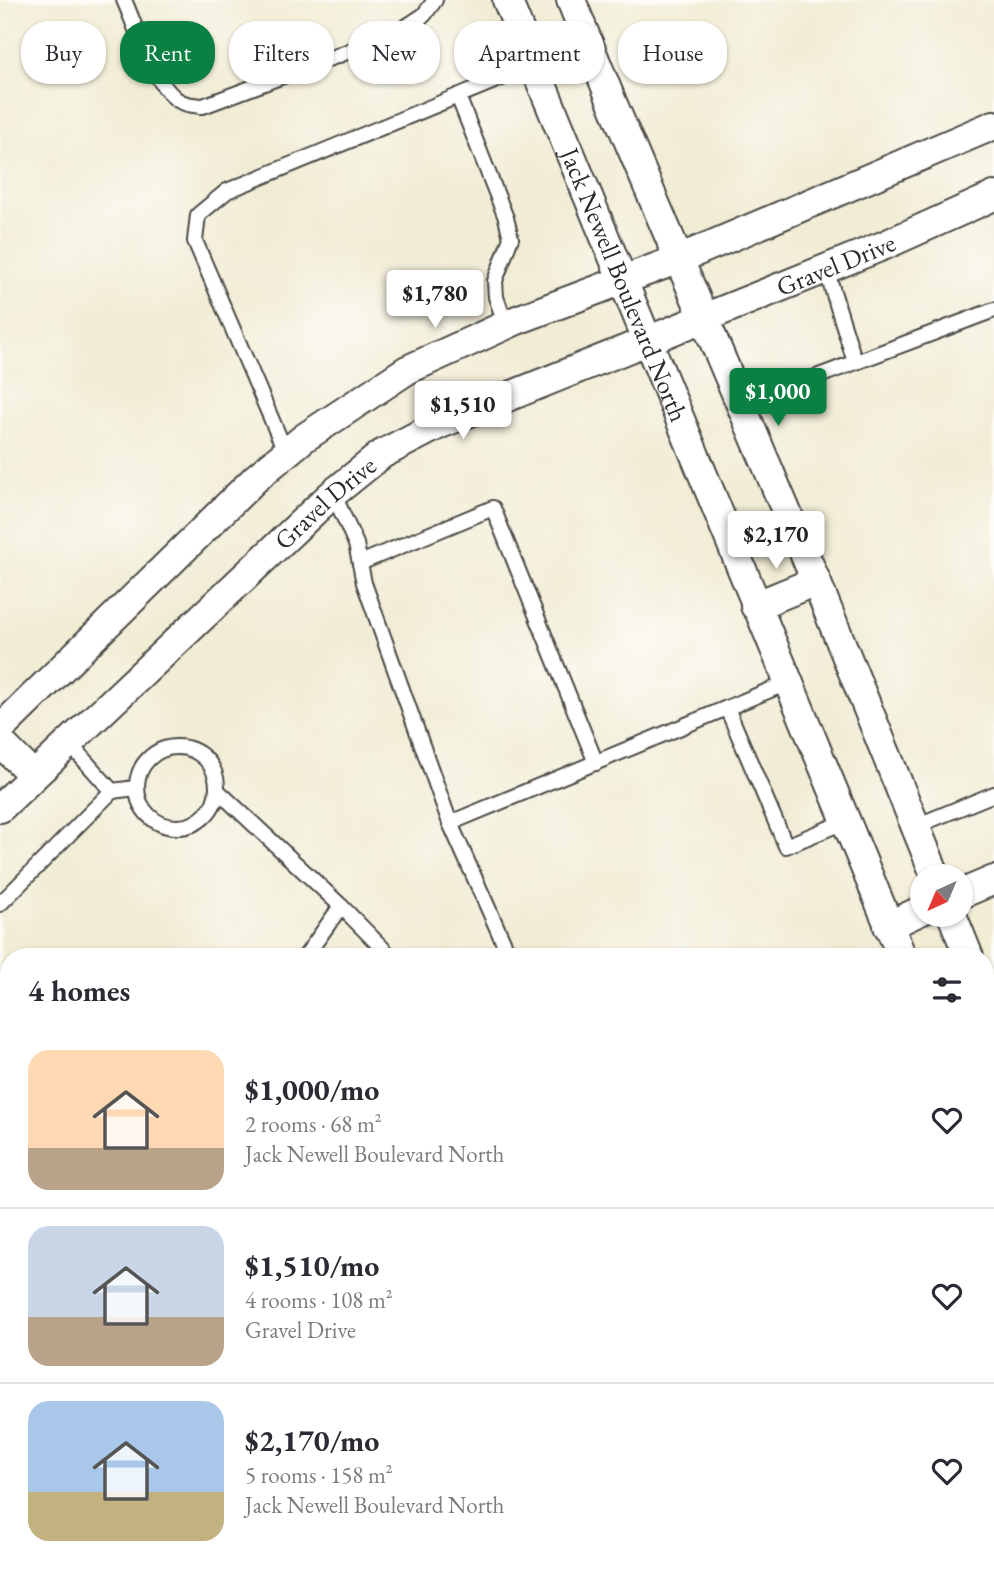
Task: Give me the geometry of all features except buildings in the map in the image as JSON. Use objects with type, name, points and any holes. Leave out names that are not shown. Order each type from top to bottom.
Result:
[{"type":"street","name":"Jack Newell Boulevard North","points":[[507,0],[515,21]]},
{"type":"street","points":[[570,0],[816,580],[931,864]]},
{"type":"street","name":"Jack Newell Boulevard North","points":[[541,84],[898,948]]},
{"type":"street","points":[[0,729],[256,478],[304,438],[407,370],[506,326],[679,259],[994,125]]},
{"type":"street","name":"Gravel Drive","points":[[2,803],[333,493],[382,454],[438,425],[885,246],[994,196]]},
{"type":"street","points":[[755,606],[816,580]]},
{"type":"street","points":[[0,742],[33,775]]},
{"type":"street","points":[[973,889],[994,880]]},
{"type":"street","points":[[888,926],[910,916]]},
{"type":"street","points":[[957,928],[965,948]]},
{"type":"lane","points":[[124,0],[156,74],[175,98],[188,105],[203,106],[395,34],[424,15],[435,0]]},
{"type":"lane","points":[[286,453],[195,241],[198,215],[227,191],[487,84]]},
{"type":"lane","points":[[458,96],[512,238],[495,281],[496,297],[506,326]]},
{"type":"lane","points":[[826,269],[855,362]]},
{"type":"lane","points":[[741,405],[994,310]]},
{"type":"lane","points":[[333,493],[356,544],[364,583],[450,823],[506,948]]},
{"type":"lane","points":[[360,563],[493,508],[596,763]]},
{"type":"lane","points":[[450,823],[787,683]]},
{"type":"lane","points":[[727,708],[786,846],[844,822]]},
{"type":"lane","points":[[68,742],[112,791]]},
{"type":"lane","points":[[178,746],[202,755],[211,765],[218,790],[207,815],[196,823],[170,827],[146,814],[136,788],[144,763],[153,754],[178,746]]},
{"type":"lane","points":[[0,904],[112,791],[136,788]]},
{"type":"lane","points":[[218,790],[382,948]]},
{"type":"lane","points":[[916,826],[994,794]]},
{"type":"lane","points":[[311,948],[341,906]]}]
